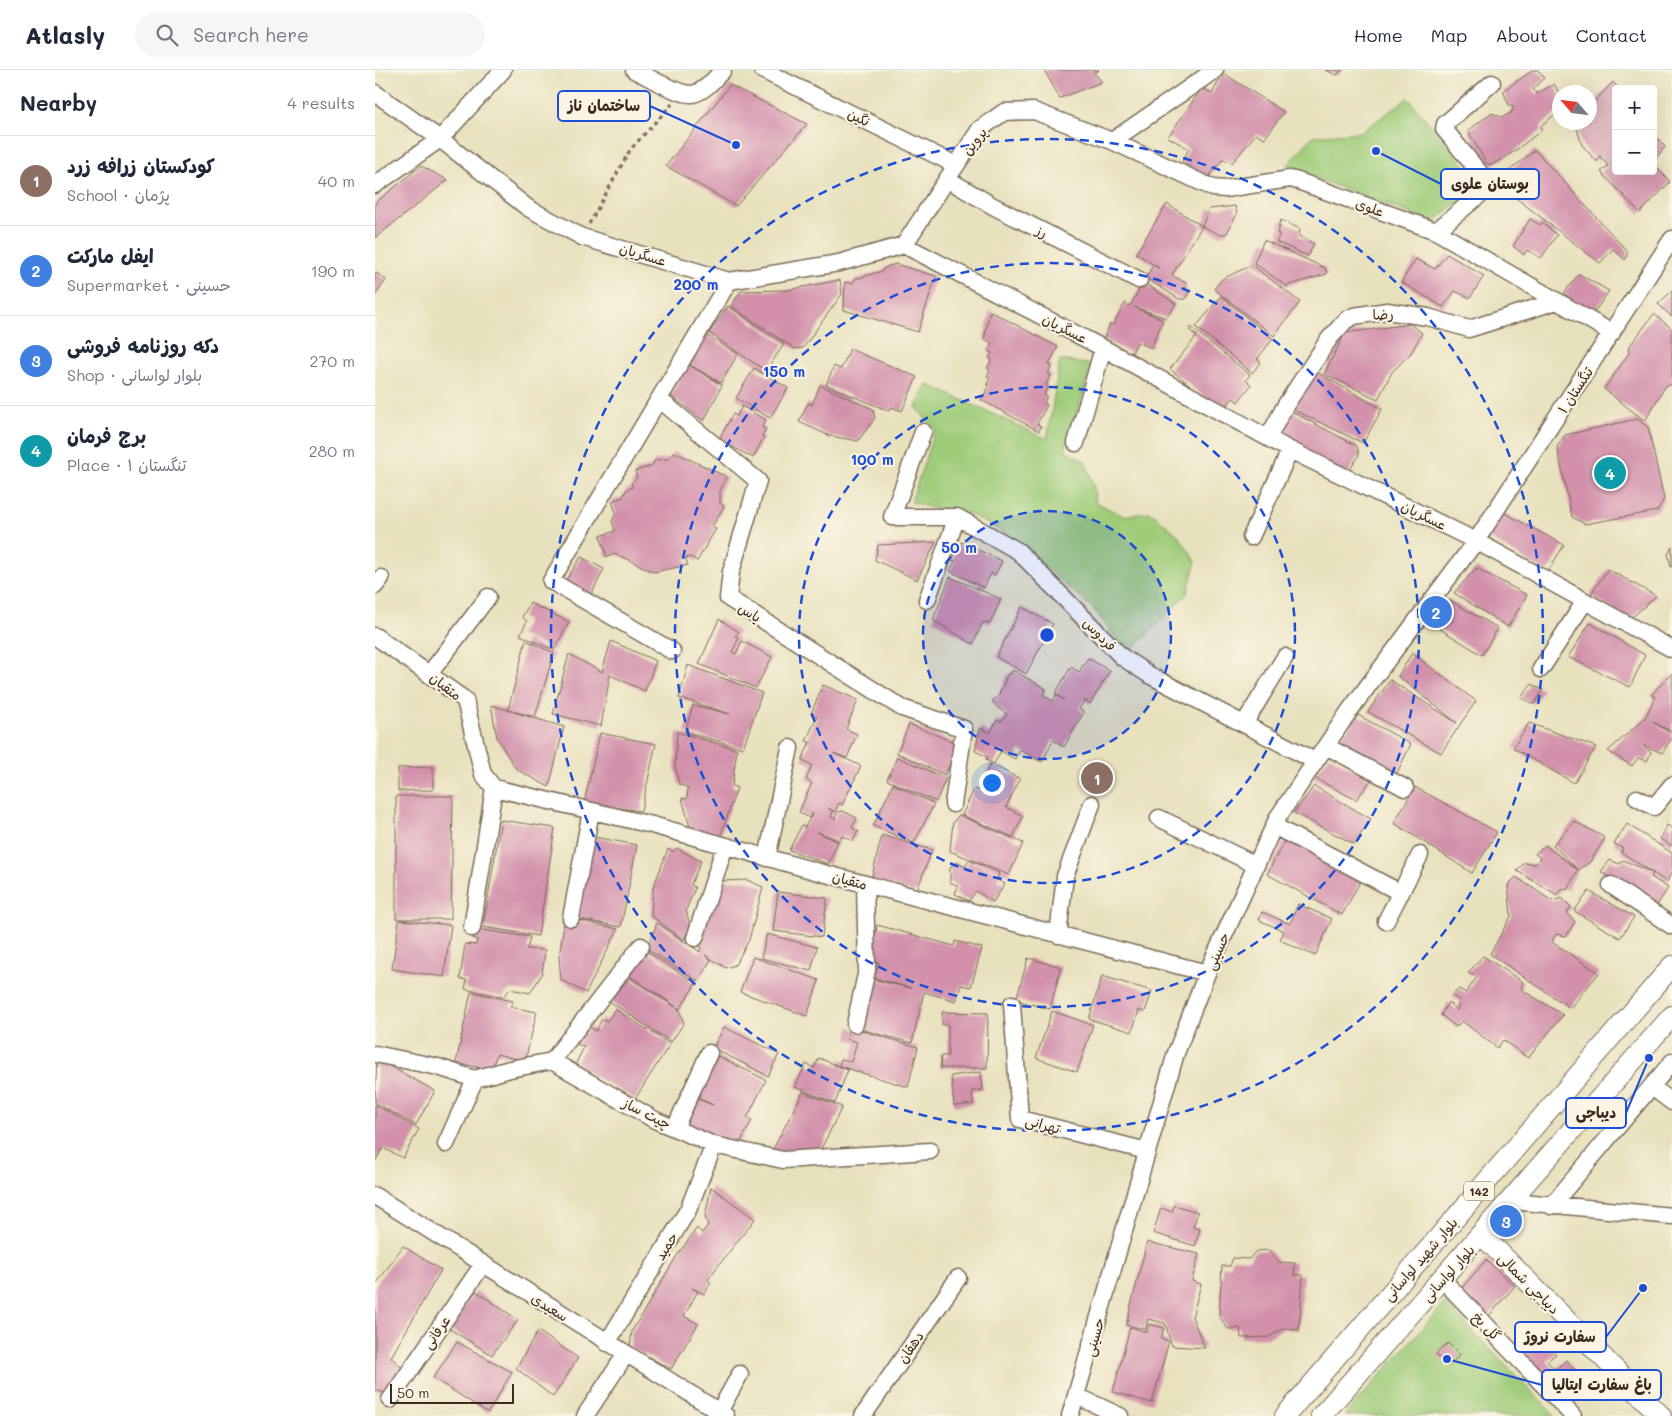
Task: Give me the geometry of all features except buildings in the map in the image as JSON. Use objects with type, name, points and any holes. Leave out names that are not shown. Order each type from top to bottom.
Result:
[{"type":"main road","name":"بلوار شهید لواسانی","points":[[1285,1416],[1672,966]]},
{"type":"main road","name":"بلوار لواسانی","points":[[1321,1416],[1512,1201],[1672,1016]]},
{"type":"main road","name":"دیباجی شمالی","points":[[1481,1235],[1661,1416]]},
{"type":"street","points":[[375,185],[440,139],[503,70]]},
{"type":"street","points":[[634,70],[682,92],[693,94],[706,87],[723,70]]},
{"type":"street","name":"نگین","points":[[762,70],[956,165]]},
{"type":"street","points":[[1111,142],[1215,70]]},
{"type":"street","points":[[1436,231],[1489,187],[1488,183],[1444,129],[1445,124],[1492,83]]},
{"type":"street","name":"عسگریان","points":[[375,93],[440,139],[528,208],[582,237],[729,281],[839,263],[904,245],[1103,348],[1290,450],[1476,541],[1672,649]]},
{"type":"street","name":"پروین","points":[[904,245],[980,129],[1004,112],[1034,111],[1111,142]]},
{"type":"street","name":"علوی","points":[[1111,142],[1213,188],[1225,189],[1290,179],[1436,231],[1612,333]]},
{"type":"street","name":"رز","points":[[947,179],[993,206],[1139,280]]},
{"type":"street","name":"تنگستان ۱","points":[[1476,541],[1672,239]]},
{"type":"street","points":[[672,651],[551,581],[729,281]]},
{"type":"street","name":"رضا","points":[[1268,438],[1285,406],[1329,339],[1342,324],[1354,316],[1387,311],[1428,317],[1469,329],[1557,301]]},
{"type":"street","points":[[1076,443],[1103,348]]},
{"type":"street","name":"یاس","points":[[660,400],[758,481],[731,572],[728,598],[902,708],[964,729],[953,804]]},
{"type":"street","name":"فردوس","points":[[923,432],[892,517],[957,517],[1018,551],[1122,657],[1151,676],[1315,761]]},
{"type":"street","points":[[1251,537],[1290,450]]},
{"type":"street","points":[[927,600],[957,517]]},
{"type":"street","name":"حسینی","points":[[1070,1416],[1176,1053],[1207,973],[1256,864],[1274,826],[1349,710],[1476,541]]},
{"type":"street","points":[[430,673],[488,598]]},
{"type":"street","points":[[1541,669],[1585,601]]},
{"type":"street","name":"متقیان","points":[[375,636],[430,673],[465,700],[483,774],[494,788],[591,811],[1207,973]]},
{"type":"street","points":[[1244,724],[1285,657]]},
{"type":"street","points":[[1326,746],[1405,788]]},
{"type":"street","points":[[767,858],[790,748]]},
{"type":"street","points":[[1637,798],[1654,807],[1672,785]]},
{"type":"street","points":[[472,928],[494,788]]},
{"type":"street","points":[[1057,935],[1065,876],[1092,804]]},
{"type":"street","points":[[571,918],[591,811]]},
{"type":"street","points":[[1159,818],[1256,864]]},
{"type":"street","points":[[1274,826],[1401,893]]},
{"type":"street","points":[[695,938],[725,846]]},
{"type":"street","points":[[1386,921],[1420,855]]},
{"type":"street","points":[[855,1024],[867,970],[865,884]]},
{"type":"street","points":[[1611,885],[1672,926]]},
{"type":"street","points":[[375,1054],[438,1067],[475,1080],[510,1069],[552,1061],[641,946]]},
{"type":"street","name":"تهرانی","points":[[1012,1004],[1020,1119],[1147,1151]]},
{"type":"street","points":[[675,1128],[709,1053]]},
{"type":"street","name":"چیت ساز","points":[[552,1061],[655,1120],[714,1145],[783,1160],[930,1151]]},
{"type":"street","points":[[1551,1206],[1672,1062]]},
{"type":"street","points":[[446,1144],[475,1080]]},
{"type":"street","points":[[1652,1086],[1672,1102]]},
{"type":"street","name":"حمید","points":[[607,1342],[688,1210],[714,1145]]},
{"type":"street","name":"سعیدی","points":[[375,1196],[722,1414]]},
{"type":"street","points":[[1512,1201],[1672,1216]]},
{"type":"street","name":"عرفانی","points":[[390,1400],[483,1264]]},
{"type":"street","name":"دهقان","points":[[863,1416],[957,1278]]},
{"type":"street","name":"گل یخ","points":[[1442,1279],[1573,1416]]},
{"type":"street","points":[[585,1416],[626,1354]]},
{"type":"street","points":[[722,1414],[740,1374]]},
{"type":"street","points":[[1077,1396],[1120,1416]]},
{"type":"path","points":[[582,237],[630,150],[682,92]]},
{"type":"green space","points":[[1408,98],[1481,185],[1433,222],[1286,167],[1313,136],[1361,132]]},
{"type":"green space","points":[[1060,360],[1092,365],[1065,450],[1085,461],[1094,487],[1095,502],[1123,516],[1150,512],[1177,534],[1196,561],[1187,594],[1135,647],[1119,642],[1093,608],[1044,567],[1025,544],[970,514],[943,511],[911,502],[935,430],[916,407],[927,384],[1047,439]]},
{"type":"green space","points":[[1445,1303],[1555,1416],[1344,1416]]},
{"type":"place","name":"ساختمان ناز","points":[[736,145]]},
{"type":"place","name":"بوستان علوی","points":[[1376,151]]},
{"type":"place","name":"برج فرمان","points":[[1610,473]]},
{"type":"place","name":"ایفل مارکت","points":[[1436,612]]},
{"type":"place","name":"کودکستان زرافه زرد","points":[[1097,778]]},
{"type":"place","name":"دیباجی","points":[[1649,1058]]},
{"type":"place","name":"دکه روزنامه فروشی","points":[[1506,1221]]},
{"type":"place","name":"سفارت نروژ","points":[[1643,1288]]},
{"type":"place","name":"باغ سفارت ایتالیا","points":[[1447,1359]]}]
